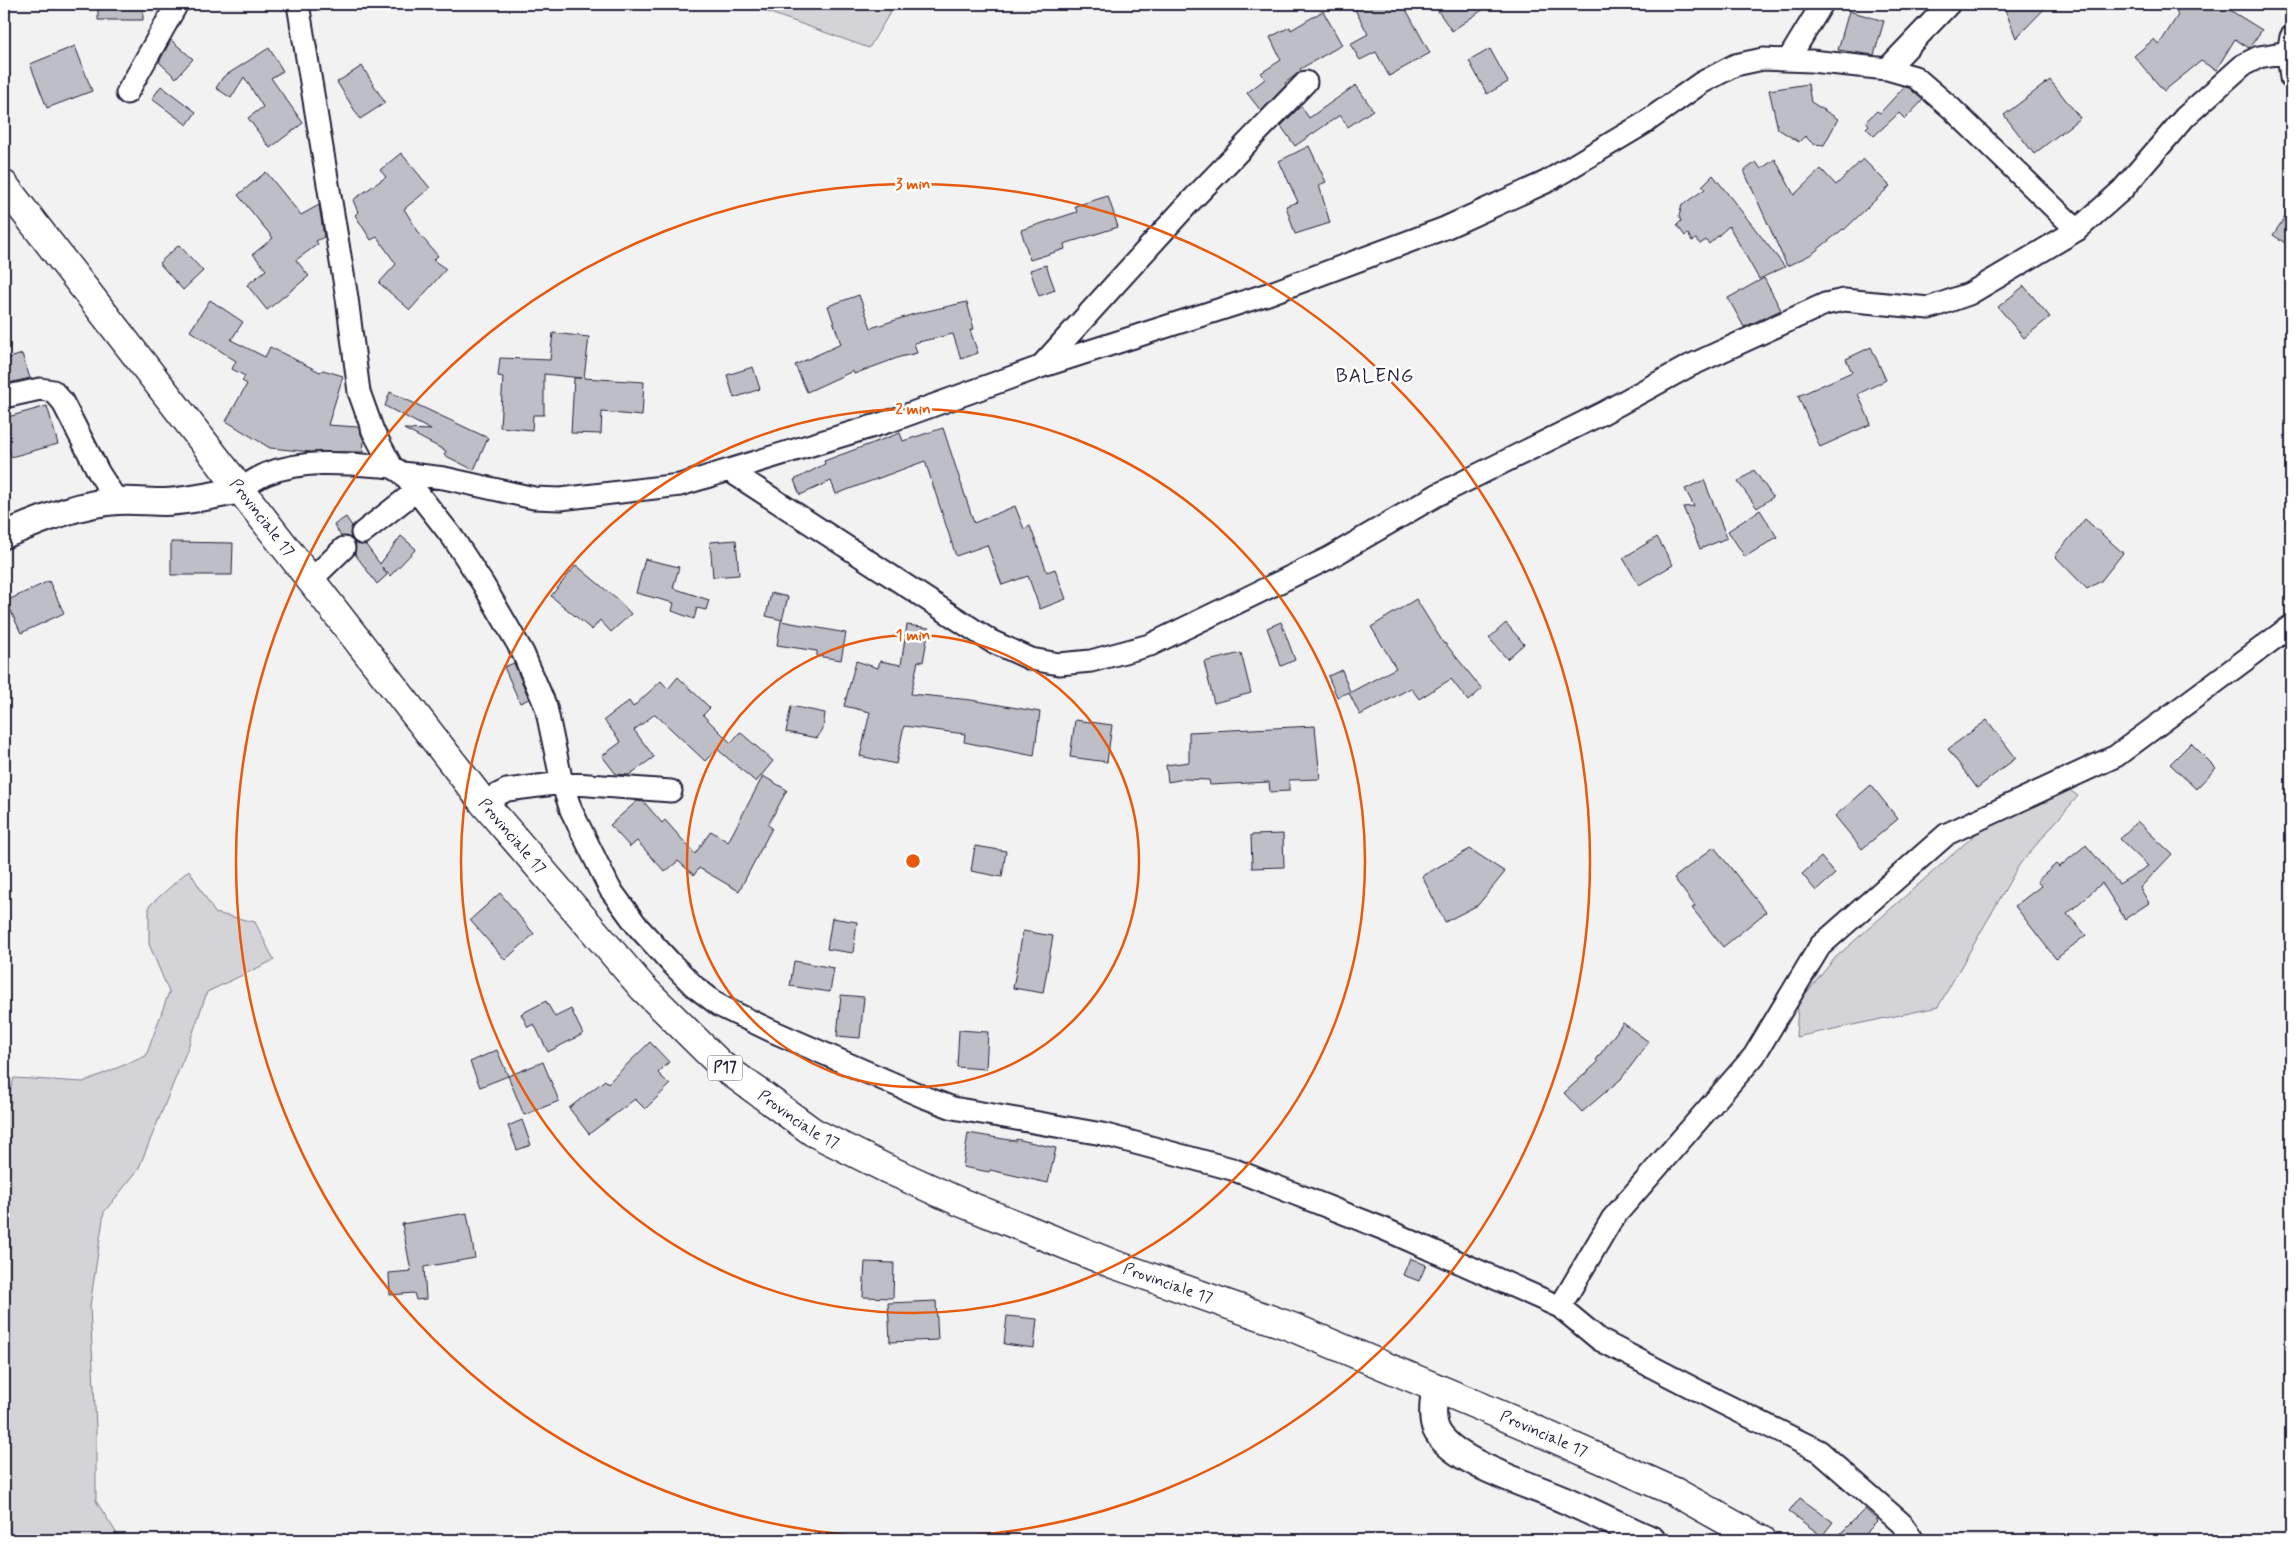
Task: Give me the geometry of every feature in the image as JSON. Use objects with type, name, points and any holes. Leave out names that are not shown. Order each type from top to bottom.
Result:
[{"type":"main road","name":"Provinciale 17","points":[[4,185],[482,802],[643,988],[709,1054],[813,1132],[885,1168],[960,1202],[1112,1264],[1292,1327],[1529,1427],[1675,1492],[1761,1540]]},
{"type":"street","points":[[128,93],[177,4]]},
{"type":"street","points":[[298,4],[347,298],[359,392],[373,431],[397,470],[453,538],[483,584],[523,653],[546,707],[562,783],[571,810],[610,889],[638,927],[671,964],[695,987],[720,1006],[772,1031],[953,1108],[1102,1134],[1232,1170],[1384,1229],[1560,1307],[1600,1340],[1718,1401],[1819,1450],[1901,1523],[1913,1540]]},
{"type":"street","points":[[1788,60],[1822,4]]},
{"type":"street","points":[[1886,69],[1949,4]]},
{"type":"street","points":[[730,471],[991,641],[1031,659],[1059,664],[1091,661],[1150,645],[1195,624],[1329,558],[1437,495],[1603,414],[1687,366],[1817,307],[1844,300],[1929,308],[1969,294],[2078,230],[2122,190],[2185,117],[2243,65],[2290,45],[2291,78]]},
{"type":"street","points":[[4,535],[76,509],[117,501],[165,502],[201,498],[240,490],[265,474],[289,467],[318,462],[397,470],[444,478],[534,498],[560,499],[680,485],[890,421],[1040,367],[1268,294],[1445,228],[1546,182],[1643,124],[1701,83],[1736,65],[1763,60],[1788,60],[1886,69],[1914,77],[2016,169],[2078,230]]},
{"type":"street","points":[[1040,367],[1188,204],[1306,82]]},
{"type":"street","points":[[4,397],[40,389],[53,391],[62,401],[99,473],[117,501]]},
{"type":"street","points":[[362,533],[416,491]]},
{"type":"street","points":[[311,580],[344,548]]},
{"type":"street","points":[[1560,1307],[1612,1218],[1754,1056],[1820,946],[1947,834],[2116,756],[2291,626]]},
{"type":"street","points":[[482,802],[507,790],[562,783],[671,792]]},
{"type":"street","points":[[1435,1388],[1434,1421],[1438,1432],[1449,1445],[1480,1465],[1652,1540]]},
{"type":"shaded area","points":[[745,4],[895,4],[869,48]]},
{"type":"shaded area","points":[[2060,783],[2078,796],[2019,865],[1938,1007],[1796,1037],[1798,1003],[1835,958],[2003,810]]},
{"type":"shaded area","points":[[189,870],[215,913],[255,922],[274,960],[207,992],[187,1050],[138,1170],[104,1212],[90,1306],[96,1428],[96,1501],[121,1540],[4,1540],[4,1113],[14,1078],[83,1082],[146,1056],[169,992],[149,944],[149,906]]},
{"type":"building","points":[[98,4],[143,4],[143,20],[98,20]]},
{"type":"building","points":[[1352,4],[1403,4],[1430,53],[1389,76],[1376,52],[1360,60],[1350,44],[1368,34]]},
{"type":"building","points":[[1433,4],[1491,4],[1452,31]]},
{"type":"building","points":[[2003,4],[2049,4],[2016,38]]},
{"type":"building","points":[[2182,4],[2220,4],[2262,30],[2249,48],[2235,39],[2216,70],[2201,61],[2164,91],[2134,56],[2154,39],[2159,45],[2178,15],[2176,13]]},
{"type":"building","points":[[1323,11],[1342,45],[1300,69],[1301,71],[1285,83],[1286,85],[1261,111],[1247,93],[1265,79],[1261,73],[1281,60],[1270,37],[1290,27],[1291,30]]},
{"type":"building","points":[[1849,11],[1884,21],[1874,55],[1838,50]]},
{"type":"building","points":[[171,40],[193,59],[176,78],[159,62]]},
{"type":"building","points":[[75,46],[92,91],[47,108],[30,64]]},
{"type":"building","points":[[269,48],[283,71],[271,78],[303,123],[270,148],[248,118],[263,107],[244,77],[231,98],[216,88],[223,77]]},
{"type":"building","points":[[1490,49],[1508,82],[1487,94],[1469,61]]},
{"type":"building","points":[[362,66],[385,103],[360,119],[337,82]]},
{"type":"building","points":[[2050,80],[2080,118],[2034,154],[2004,115]]},
{"type":"building","points":[[1808,84],[1811,102],[1838,119],[1824,145],[1813,144],[1805,136],[1799,142],[1778,129],[1769,90]]},
{"type":"building","points":[[1356,85],[1373,110],[1348,127],[1340,115],[1295,146],[1281,126],[1301,106],[1309,118]]},
{"type":"building","points":[[161,86],[196,112],[187,125],[152,99]]},
{"type":"building","points":[[1904,87],[1909,88],[1923,100],[1905,119],[1899,113],[1874,136],[1866,128],[1869,125],[1866,121],[1877,111],[1880,113]]},
{"type":"building","points":[[1309,146],[1326,182],[1319,185],[1330,223],[1295,234],[1286,206],[1298,202],[1279,161]]},
{"type":"building","points":[[401,153],[430,188],[404,209],[421,236],[438,256],[433,260],[446,269],[410,310],[379,283],[396,264],[377,237],[371,240],[355,215],[358,212],[353,200],[386,177],[380,170]]},
{"type":"building","points":[[1775,159],[1794,195],[1821,169],[1836,185],[1863,159],[1890,186],[1844,230],[1812,254],[1787,266],[1744,171],[1756,162],[1761,169]]},
{"type":"building","points":[[266,172],[301,215],[319,205],[324,237],[316,241],[318,244],[296,260],[309,276],[267,310],[247,285],[266,270],[253,254],[273,238],[238,195]]},
{"type":"building","points":[[1713,175],[1785,267],[1759,279],[1729,226],[1709,244],[1706,240],[1700,244],[1696,239],[1692,241],[1688,234],[1685,236],[1677,225],[1681,221],[1679,216],[1682,205],[1705,189],[1702,186]]},
{"type":"building","points":[[1108,196],[1118,227],[1064,244],[1065,249],[1030,260],[1021,230],[1077,212],[1075,206]]},
{"type":"building","points":[[2291,208],[2291,247],[2273,235]]},
{"type":"building","points":[[179,245],[203,271],[183,290],[159,263]]},
{"type":"building","points":[[1046,265],[1055,290],[1039,296],[1030,270]]},
{"type":"building","points":[[1764,278],[1781,310],[1744,327],[1728,298]]},
{"type":"building","points":[[2024,286],[2050,317],[2024,338],[1998,307]]},
{"type":"building","points":[[859,295],[871,328],[914,314],[967,302],[974,329],[970,330],[978,353],[961,359],[953,334],[914,343],[917,353],[900,357],[854,374],[853,371],[807,392],[795,365],[841,344],[828,306]]},
{"type":"building","points":[[210,300],[243,322],[231,340],[265,357],[270,347],[320,372],[323,370],[343,376],[328,425],[358,427],[364,441],[363,452],[311,452],[270,448],[226,421],[247,384],[242,381],[245,376],[232,369],[236,361],[190,331]]},
{"type":"building","points":[[553,333],[589,337],[584,378],[644,382],[642,416],[602,412],[601,434],[571,433],[574,378],[581,378],[544,374],[544,415],[533,415],[532,430],[500,427],[503,377],[498,376],[500,358],[550,360]]},
{"type":"building","points":[[1871,347],[1886,380],[1858,394],[1871,424],[1820,447],[1798,396],[1852,372],[1846,359]]},
{"type":"building","points":[[22,354],[30,378],[9,383],[4,360]]},
{"type":"building","points":[[753,367],[760,389],[734,398],[727,375]]},
{"type":"building","points":[[390,392],[488,438],[474,470],[444,455],[446,451],[404,429],[431,430],[385,406]]},
{"type":"building","points":[[47,406],[58,444],[11,457],[4,431],[4,418]]},
{"type":"building","points":[[943,428],[974,523],[1015,506],[1024,529],[1030,526],[1047,572],[1055,569],[1066,599],[1040,609],[1028,576],[1002,585],[987,545],[956,556],[925,461],[836,494],[831,481],[800,495],[794,480],[825,464],[824,461],[900,433],[903,441]]},
{"type":"building","points":[[1754,470],[1773,497],[1757,508],[1738,482]]},
{"type":"building","points":[[1704,480],[1727,538],[1700,549],[1683,507],[1694,506],[1685,489]]},
{"type":"building","points":[[1760,510],[1777,537],[1745,557],[1728,531]]},
{"type":"building","points":[[346,517],[352,526],[351,538],[341,536],[334,525]]},
{"type":"building","points":[[2085,519],[2123,553],[2101,581],[2087,589],[2055,556]]},
{"type":"building","points":[[401,536],[416,549],[390,576],[382,567],[387,575],[377,584],[355,554],[355,543],[366,545],[380,564]]},
{"type":"building","points":[[1657,537],[1673,565],[1639,585],[1623,558]]},
{"type":"building","points":[[736,540],[739,575],[713,577],[710,542]]},
{"type":"building","points":[[171,542],[233,543],[232,575],[171,575]]},
{"type":"building","points":[[645,559],[679,567],[673,588],[709,600],[706,610],[697,608],[694,619],[672,611],[674,603],[636,593]]},
{"type":"building","points":[[576,565],[619,601],[631,614],[611,632],[600,620],[592,630],[551,596]]},
{"type":"building","points":[[49,581],[64,613],[21,633],[6,601]]},
{"type":"building","points":[[771,593],[788,597],[782,620],[766,616]]},
{"type":"building","points":[[1416,599],[1444,644],[1482,689],[1468,701],[1451,679],[1419,699],[1411,688],[1360,715],[1349,693],[1396,668],[1371,627]]},
{"type":"building","points":[[781,621],[846,633],[841,660],[817,656],[817,651],[777,645]]},
{"type":"building","points":[[1281,622],[1295,660],[1281,666],[1267,628]]},
{"type":"building","points":[[1506,623],[1524,644],[1507,659],[1489,638]]},
{"type":"building","points":[[907,625],[929,628],[923,662],[918,661],[911,694],[971,700],[1040,712],[1034,756],[964,742],[965,734],[904,726],[896,764],[860,756],[870,712],[844,706],[856,661],[878,668],[880,661],[901,665]]},
{"type":"building","points":[[1241,653],[1251,693],[1214,703],[1204,662]]},
{"type":"building","points":[[514,663],[529,699],[520,703],[504,667]]},
{"type":"building","points":[[1342,670],[1350,692],[1337,697],[1328,676]]},
{"type":"building","points":[[678,677],[710,708],[703,715],[731,743],[740,732],[773,761],[756,782],[717,749],[705,761],[655,714],[634,730],[654,757],[629,775],[616,774],[602,756],[621,742],[604,720],[629,701],[633,707],[661,681],[668,689]]},
{"type":"building","points":[[791,706],[825,713],[823,729],[817,738],[786,732]]},
{"type":"building","points":[[1075,720],[1112,725],[1107,762],[1070,757]]},
{"type":"building","points":[[1987,720],[2016,758],[1977,788],[1948,749]]},
{"type":"building","points":[[1315,726],[1320,779],[1289,780],[1289,791],[1270,792],[1269,782],[1210,785],[1209,780],[1184,779],[1168,782],[1166,765],[1189,762],[1189,732]]},
{"type":"building","points":[[2191,743],[2216,768],[2196,789],[2170,764]]},
{"type":"building","points":[[763,776],[787,790],[768,825],[772,828],[739,891],[699,868],[694,875],[678,861],[665,872],[637,841],[630,847],[610,825],[637,801],[644,802],[662,823],[665,820],[695,854],[711,831],[728,842]]},
{"type":"building","points":[[1871,785],[1898,819],[1862,849],[1835,816]]},
{"type":"building","points":[[2137,821],[2172,854],[2140,888],[2149,903],[2125,919],[2102,883],[2067,914],[2086,935],[2056,959],[2015,906],[2041,886],[2037,881],[2056,864],[2059,867],[2086,845],[2119,884],[2148,866],[2120,839]]},
{"type":"building","points":[[1283,834],[1284,867],[1252,868],[1251,835]]},
{"type":"building","points":[[975,846],[1006,851],[1002,877],[971,871]]},
{"type":"building","points":[[1714,847],[1766,912],[1723,947],[1692,908],[1695,906],[1674,878]]},
{"type":"building","points":[[1470,849],[1505,872],[1478,905],[1445,922],[1422,876]]},
{"type":"building","points":[[1821,857],[1835,874],[1816,891],[1802,874]]},
{"type":"building","points":[[500,893],[534,934],[505,960],[470,920]]},
{"type":"building","points":[[832,918],[857,922],[853,953],[827,949]]},
{"type":"building","points":[[1023,931],[1053,936],[1043,993],[1013,988]]},
{"type":"building","points":[[794,961],[834,968],[830,992],[790,986]]},
{"type":"building","points":[[841,995],[864,997],[860,1038],[837,1036]]},
{"type":"building","points":[[546,1001],[555,1017],[571,1009],[583,1034],[548,1052],[534,1024],[528,1027],[521,1014]]},
{"type":"building","points":[[1623,1023],[1649,1042],[1621,1079],[1582,1112],[1564,1093],[1598,1062],[1596,1060]]},
{"type":"building","points":[[959,1030],[988,1032],[986,1069],[957,1067]]},
{"type":"building","points":[[650,1042],[669,1062],[658,1073],[670,1085],[645,1109],[635,1099],[589,1134],[569,1108],[605,1080],[608,1083]]},
{"type":"building","points":[[497,1050],[508,1076],[480,1087],[470,1062]]},
{"type":"building","points":[[543,1062],[559,1101],[524,1115],[508,1076]]},
{"type":"building","points":[[522,1120],[531,1145],[517,1150],[508,1126]]},
{"type":"building","points":[[968,1133],[1016,1141],[1016,1139],[1056,1148],[1048,1183],[990,1170],[989,1172],[963,1167]]},
{"type":"building","points":[[467,1213],[475,1258],[424,1267],[426,1299],[416,1300],[414,1293],[390,1295],[389,1273],[411,1271],[402,1224]]},
{"type":"building","points":[[1410,1258],[1426,1265],[1419,1281],[1403,1275]]},
{"type":"building","points":[[865,1262],[894,1263],[893,1298],[863,1297]]},
{"type":"building","points":[[936,1301],[938,1340],[890,1342],[888,1303]]},
{"type":"building","points":[[1007,1316],[1037,1319],[1034,1348],[1004,1344]]},
{"type":"building","points":[[1800,1498],[1833,1522],[1822,1536],[1789,1512]]},
{"type":"building","points":[[1865,1509],[1878,1521],[1859,1540],[1834,1540]]},
{"type":"district","name":"BALENG","points":[[1375,376]]}]
